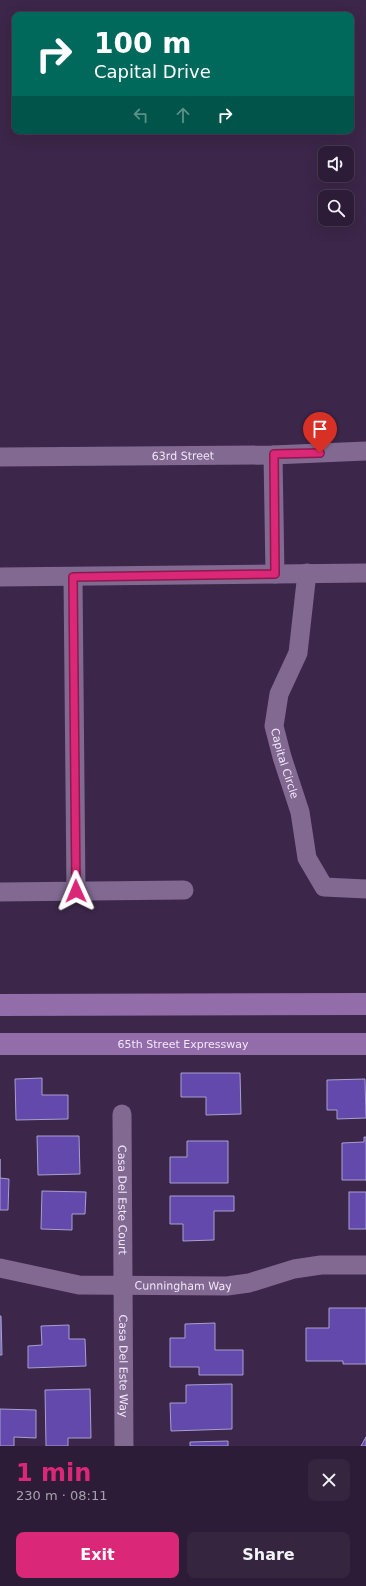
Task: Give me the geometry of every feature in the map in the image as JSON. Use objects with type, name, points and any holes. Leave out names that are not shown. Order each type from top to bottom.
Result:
[{"type":"main road","points":[[0,1005],[366,1004]]},
{"type":"main road","name":"65th Street Expressway","points":[[0,1044],[366,1044]]},
{"type":"street","name":"63rd Street","points":[[0,457],[274,454],[366,451]]},
{"type":"street","points":[[274,454],[275,574]]},
{"type":"street","name":"Capital Circle","points":[[307,573],[298,653],[279,694],[274,726],[282,757],[300,812],[307,858],[324,887],[366,889]]},
{"type":"street","points":[[0,577],[366,573]]},
{"type":"street","points":[[73,577],[76,891]]},
{"type":"street","points":[[0,892],[184,890]]},
{"type":"street","name":"Casa Del Este Court","points":[[122,1114],[123,1286]]},
{"type":"street","name":"Cunningham Way","points":[[0,1268],[80,1284],[123,1286],[227,1286],[249,1283],[294,1269],[321,1265],[366,1265]]},
{"type":"street","name":"Casa Del Este Way","points":[[123,1286],[124,1446]]},
{"type":"building","points":[[181,1073],[240,1073],[241,1114],[206,1115],[206,1097],[181,1097]]},
{"type":"building","points":[[42,1078],[42,1095],[68,1095],[68,1119],[16,1120],[15,1079]]},
{"type":"building","points":[[365,1079],[366,1118],[337,1119],[337,1110],[327,1110],[327,1080]]},
{"type":"building","points":[[37,1136],[79,1136],[80,1174],[38,1175]]},
{"type":"building","points":[[364,1137],[366,1137],[366,1180],[342,1180],[342,1143],[364,1142]]},
{"type":"building","points":[[187,1141],[228,1141],[228,1183],[170,1183],[170,1157],[187,1157]]},
{"type":"building","points":[[0,1178],[9,1179],[8,1210],[0,1210]]},
{"type":"building","points":[[42,1191],[86,1192],[85,1214],[72,1214],[72,1230],[41,1229]]},
{"type":"building","points":[[349,1192],[366,1192],[366,1229],[349,1229]]},
{"type":"building","points":[[170,1196],[234,1196],[234,1211],[214,1211],[214,1240],[183,1241],[183,1224],[170,1224]]},
{"type":"building","points":[[329,1308],[366,1308],[366,1364],[343,1364],[343,1361],[306,1361],[306,1328],[329,1328]]},
{"type":"building","points":[[1,1316],[2,1355],[0,1355]]},
{"type":"building","points":[[215,1323],[215,1350],[243,1350],[243,1375],[199,1375],[199,1367],[170,1367],[170,1338],[185,1338],[185,1324]]},
{"type":"building","points":[[69,1325],[69,1339],[85,1339],[86,1366],[28,1368],[28,1346],[42,1345],[41,1326]]},
{"type":"building","points":[[232,1384],[232,1429],[171,1431],[170,1403],[186,1403],[186,1385]]},
{"type":"building","points":[[90,1389],[91,1438],[68,1438],[68,1446],[46,1446],[45,1390]]},
{"type":"building","points":[[0,1409],[36,1410],[36,1438],[14,1437],[14,1446],[0,1446]]},
{"type":"building","points":[[366,1437],[366,1446],[361,1446]]},
{"type":"building","points":[[228,1441],[228,1446],[190,1446],[190,1442]]},
{"type":"route","points":[[76,891],[73,577],[275,574],[274,454],[320,453]]}]
